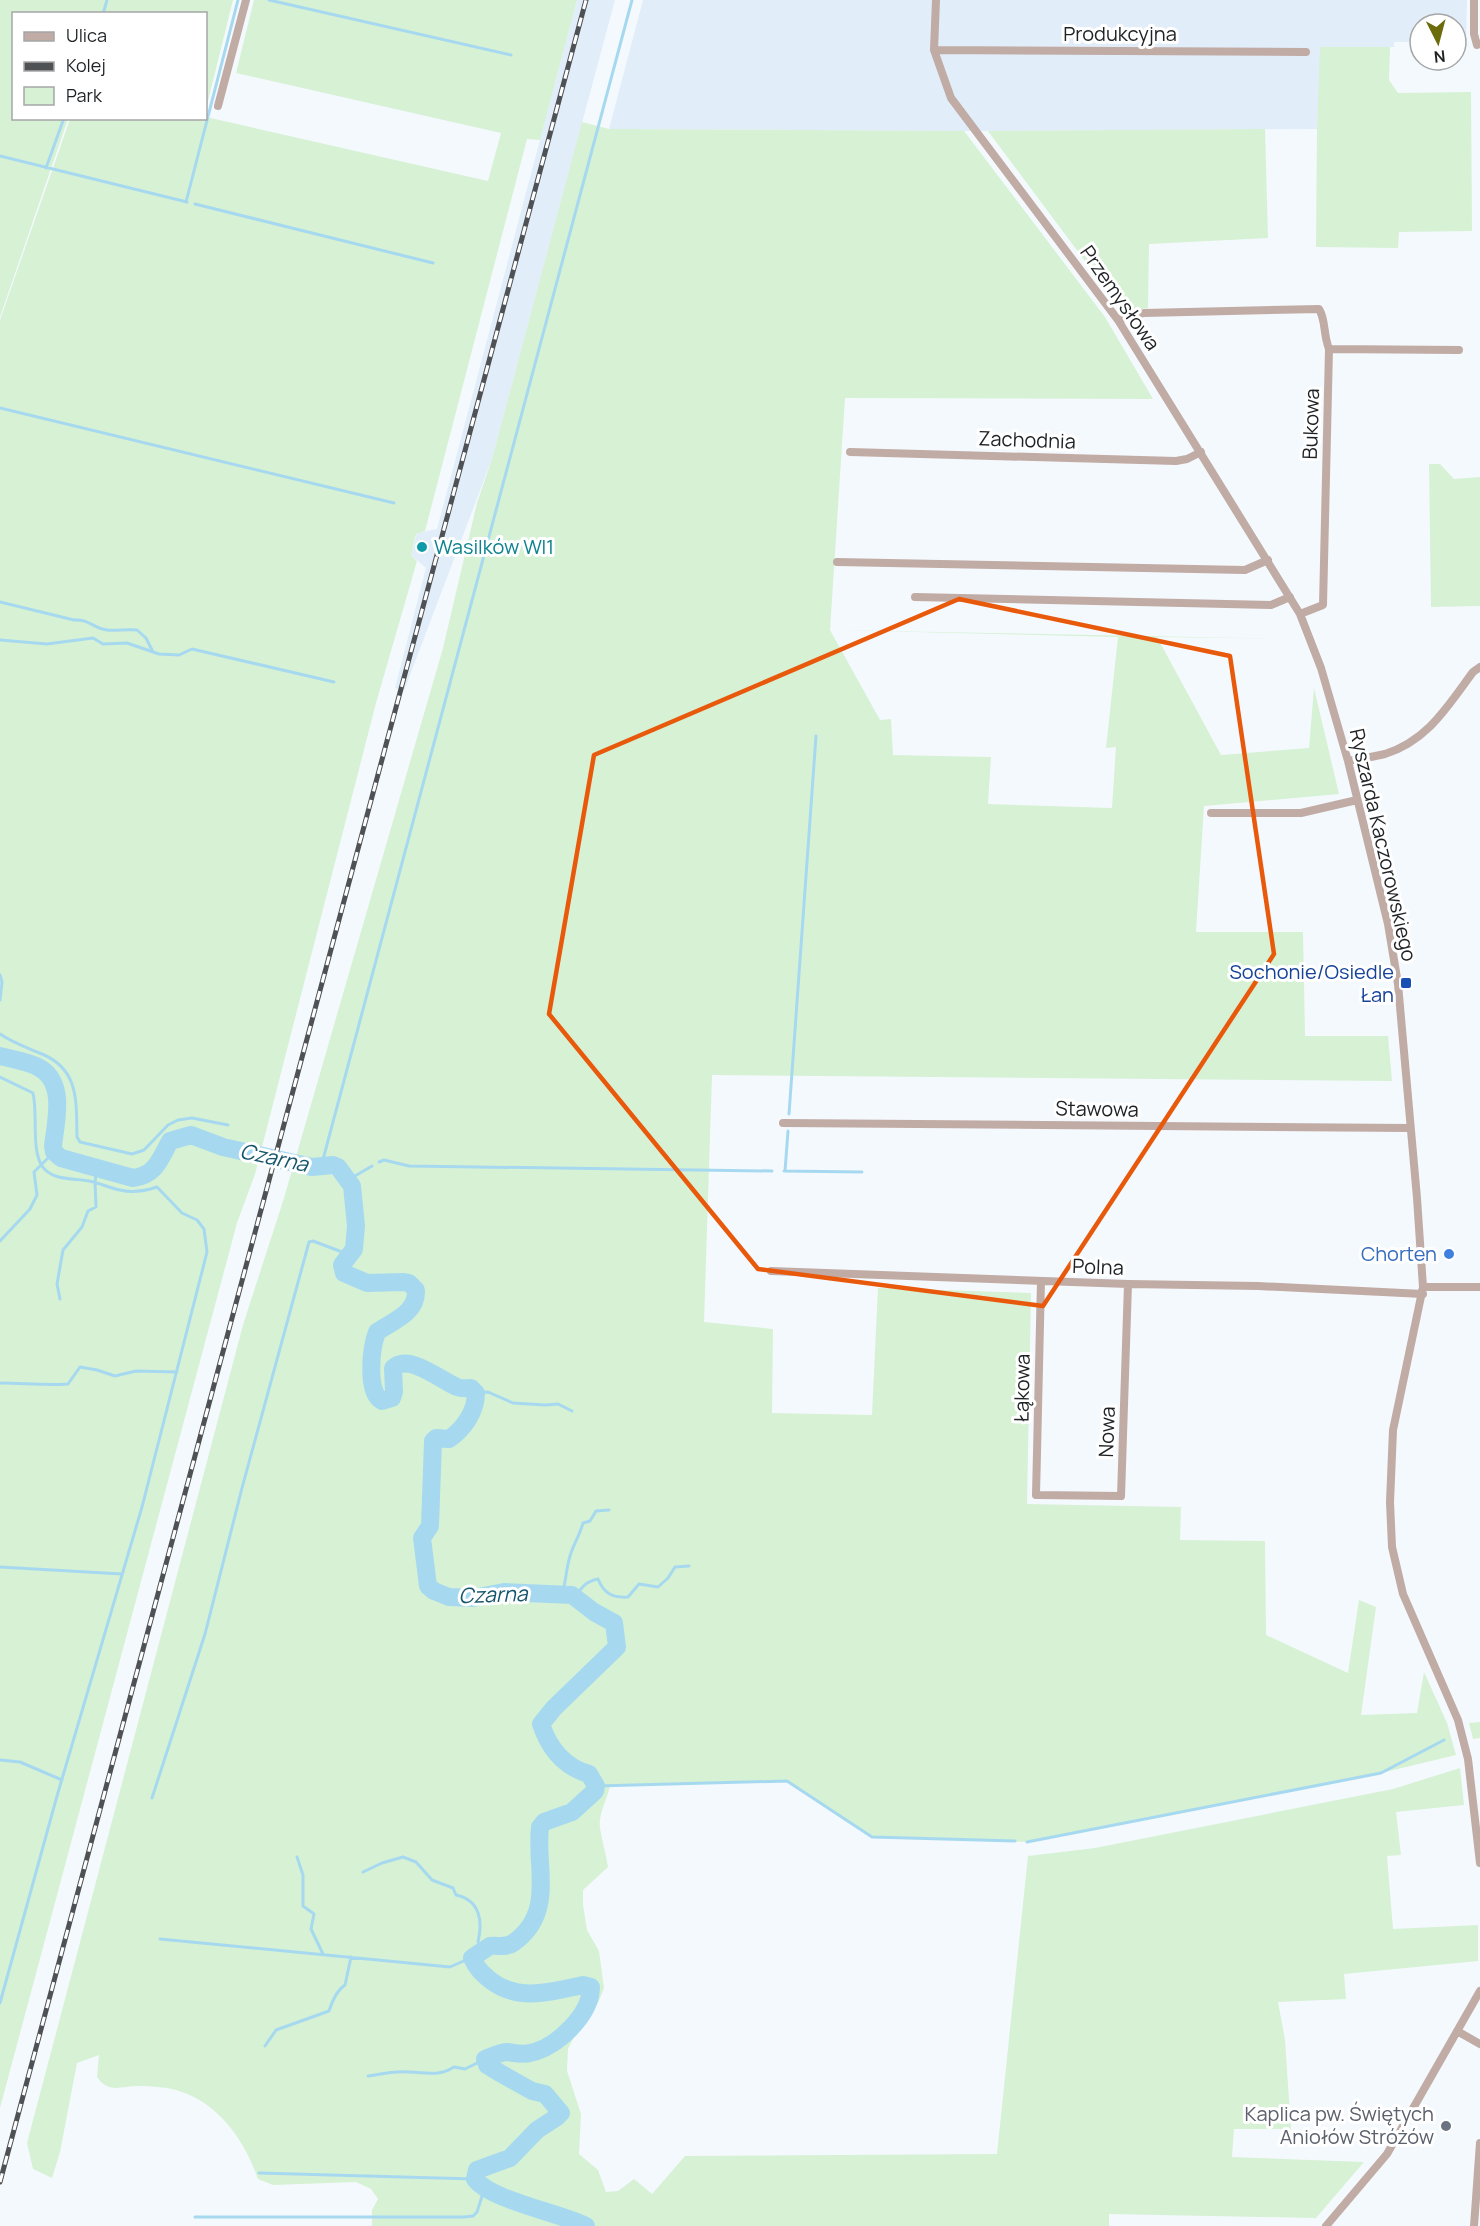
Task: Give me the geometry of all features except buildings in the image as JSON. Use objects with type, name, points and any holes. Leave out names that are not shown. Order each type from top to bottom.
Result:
[{"type":"street","points":[[218,106],[246,0]]},
{"type":"street","name":"Przemysłowa","points":[[936,0],[934,50],[951,98],[1118,320],[1300,614]]},
{"type":"street","points":[[1474,0],[1474,34],[1477,45]]},
{"type":"street","name":"Produkcyjna","points":[[934,50],[1306,52]]},
{"type":"street","points":[[1118,320],[1144,313],[1319,309],[1323,315],[1324,336],[1329,348],[1459,350]]},
{"type":"street","name":"Bukowa","points":[[1300,614],[1323,605],[1329,348]]},
{"type":"street","name":"Zachodnia","points":[[850,452],[1176,461],[1187,459],[1201,452]]},
{"type":"street","points":[[837,562],[1245,570],[1268,560]]},
{"type":"street","points":[[915,597],[1271,605],[1290,597]]},
{"type":"street","name":"Ryszarda Kaczorowskiego","points":[[1300,614],[1321,668],[1348,761],[1388,924],[1398,984],[1423,1290],[1393,1430],[1390,1502],[1392,1547],[1402,1594],[1458,1720],[1468,1759],[1480,1863]]},
{"type":"street","points":[[1348,761],[1384,754],[1405,746],[1421,736],[1436,721],[1473,672],[1480,667]]},
{"type":"street","points":[[1211,813],[1301,813],[1357,800]]},
{"type":"street","name":"Stawowa","points":[[783,1123],[1410,1128]]},
{"type":"street","name":"Polna","points":[[771,1271],[1128,1284],[1423,1290],[1480,1287]]},
{"type":"street","name":"Łąkowa","points":[[1036,1495],[1041,1281]]},
{"type":"street","name":"Nowa","points":[[1036,1495],[1121,1496],[1128,1284]]},
{"type":"street","points":[[1326,2226],[1387,2154],[1480,1991]]},
{"type":"street","points":[[1457,2031],[1480,2044]]},
{"type":"street","points":[[1474,2226],[1480,2144]]},
{"type":"highlighted area","points":[[959,599],[1230,656],[1274,954],[1043,1306],[758,1269],[549,1014],[594,755]]},
{"type":"shaded area","points":[[577,0],[615,0],[492,459],[404,691],[395,688],[426,568],[411,555],[417,533],[437,529]]},
{"type":"shaded area","points":[[643,0],[1467,0],[1467,12],[1408,12],[1408,42],[1394,42],[1394,47],[1321,47],[1317,129],[964,131],[609,129]]},
{"type":"green space","points":[[0,0],[233,0],[207,105],[207,12],[12,12],[12,120],[68,120],[0,317]]},
{"type":"green space","points":[[254,0],[577,0],[540,140],[527,139],[425,531],[416,534],[411,555],[417,561],[376,703],[255,1174],[237,1223],[0,2108],[0,320],[70,120],[207,120],[207,117],[488,181],[501,133],[236,73]]},
{"type":"green space","points":[[1320,47],[1390,47],[1389,80],[1398,93],[1471,92],[1472,231],[1399,232],[1398,248],[1316,247]]},
{"type":"green space","points":[[582,122],[609,129],[964,131],[1105,317],[1153,399],[845,398],[830,630],[1300,639],[1157,637],[1221,755],[1309,748],[1314,688],[1339,794],[1204,806],[1196,932],[1303,932],[1305,1036],[1388,1036],[1392,1081],[712,1075],[704,1322],[773,1329],[772,1413],[872,1415],[878,1288],[1031,1293],[1027,1504],[1181,1507],[1180,1540],[1265,1541],[1266,1635],[1348,1673],[1359,1600],[1376,1607],[1361,1715],[1417,1713],[1424,1672],[1447,1723],[1456,1755],[1381,1773],[1027,1842],[872,1837],[787,1781],[610,1786],[601,1812],[600,1823],[608,1867],[583,1890],[587,1930],[599,1951],[604,1988],[598,2003],[580,2025],[568,2049],[567,2071],[581,2114],[579,2154],[598,2170],[606,2192],[618,2191],[634,2179],[652,2194],[685,2156],[997,2154],[1028,1856],[1095,1848],[1393,1789],[1460,1768],[1464,1805],[1396,1812],[1401,1855],[1387,1856],[1393,1929],[1478,1925],[1478,1961],[1344,1974],[1346,1999],[1278,2002],[1285,2040],[1291,2129],[1234,2129],[1232,2157],[1364,2162],[1316,2218],[1109,2214],[1109,2226],[372,2226],[372,2210],[378,2199],[371,2189],[356,2182],[273,2185],[258,2179],[237,2136],[228,2124],[205,2103],[167,2088],[106,2086],[97,2077],[99,2055],[77,2063],[60,2152],[52,2178],[33,2169],[27,2143],[243,1325],[284,1198],[443,648],[477,503],[492,459]],"holes":[[[830,630],[1118,637],[1106,748],[1116,747],[1112,808],[988,804],[991,757],[893,755],[891,719],[880,720]]]},
{"type":"green space","points":[[1265,129],[1268,238],[1149,244],[1148,308],[1123,312],[988,131]]},
{"type":"green space","points":[[1429,464],[1440,464],[1454,479],[1480,477],[1480,606],[1431,607]]},
{"type":"green space","points":[[1480,1722],[1480,1738],[1473,1739],[1469,1723]]},
{"type":"waterway","points":[[104,12],[107,0]]},
{"type":"waterway","points":[[186,202],[238,0]]},
{"type":"waterway","points":[[269,0],[511,55]]},
{"type":"waterway","points":[[321,1167],[632,0]]},
{"type":"waterway","points":[[46,168],[63,120]]},
{"type":"waterway","points":[[0,156],[187,202]]},
{"type":"waterway","points":[[195,204],[433,263]]},
{"type":"waterway","points":[[0,408],[394,503]]},
{"type":"waterway","points":[[0,602],[84,621],[107,630],[137,630],[146,638],[152,650]]},
{"type":"waterway","points":[[0,640],[47,644],[93,638],[103,644],[127,643],[159,654],[179,655],[192,649],[334,682]]},
{"type":"waterway","points":[[789,1114],[816,736]]},
{"type":"waterway","points":[[0,975],[2,982],[0,1000]]},
{"type":"waterway","points":[[0,1034],[54,1061],[70,1078],[76,1100],[77,1137],[80,1142],[132,1154],[144,1150],[168,1125],[178,1120],[192,1118],[228,1125]]},
{"type":"waterway","name":"Czarna","points":[[0,1056],[36,1066],[46,1072],[52,1081],[57,1102],[53,1146],[54,1152],[61,1158],[133,1178],[152,1170],[170,1141],[191,1135],[223,1147],[312,1167],[333,1165],[338,1167],[352,1186],[356,1226],[354,1249],[342,1265],[344,1273],[367,1283],[409,1283],[416,1290],[415,1298],[408,1311],[377,1332],[371,1369],[377,1396],[382,1401],[392,1398],[393,1368],[400,1364],[425,1369],[457,1387],[471,1388],[476,1393],[471,1413],[460,1430],[449,1439],[436,1438],[433,1441],[430,1526],[422,1538],[428,1586],[449,1597],[473,1598],[504,1592],[572,1595],[594,1612],[614,1623],[617,1647],[554,1708],[541,1724],[553,1749],[572,1767],[589,1774],[596,1786],[595,1791],[572,1812],[544,1822],[540,1827],[541,1889],[539,1904],[535,1918],[526,1931],[510,1945],[490,1946],[472,1958],[490,1980],[512,1991],[535,1993],[583,1985],[591,1987],[589,1998],[579,2019],[550,2045],[530,2053],[505,2052],[485,2059],[487,2065],[500,2073],[532,2091],[545,2094],[561,2113],[537,2130],[510,2158],[477,2170],[475,2179],[483,2187],[510,2200],[586,2226]]},
{"type":"waterway","points":[[0,1077],[33,1093],[37,1150],[46,1171],[57,1177],[89,1181],[125,1191],[148,1190],[157,1187],[182,1213],[197,1220],[204,1229],[207,1252],[142,1507],[57,1796],[0,2003]]},
{"type":"waterway","points":[[785,1171],[788,1131]]},
{"type":"waterway","points":[[0,1241],[30,1209],[37,1195],[34,1172],[54,1152]]},
{"type":"waterway","points":[[379,1162],[384,1160],[409,1166],[772,1171]]},
{"type":"waterway","points":[[348,1180],[372,1166]]},
{"type":"waterway","points":[[60,1299],[57,1284],[63,1250],[82,1227],[88,1211],[96,1207],[97,1167]]},
{"type":"waterway","points":[[784,1171],[862,1172]]},
{"type":"waterway","points":[[152,1798],[205,1634],[309,1242],[313,1241],[350,1255]]},
{"type":"waterway","points":[[0,1383],[68,1384],[80,1367],[115,1376],[136,1371],[177,1372]]},
{"type":"waterway","points":[[476,1393],[488,1392],[513,1403],[558,1404],[572,1411]]},
{"type":"waterway","points":[[562,1595],[570,1556],[583,1523],[590,1521],[596,1511],[609,1510]]},
{"type":"waterway","points":[[575,1597],[584,1585],[598,1579],[610,1594],[628,1597],[639,1584],[658,1587],[675,1567],[689,1566]]},
{"type":"waterway","points":[[0,1567],[122,1574]]},
{"type":"waterway","points":[[1027,1842],[1381,1773],[1444,1740]]},
{"type":"waterway","points":[[0,1760],[20,1762],[62,1780]]},
{"type":"waterway","points":[[596,1786],[787,1781],[872,1837],[1015,1841]]},
{"type":"waterway","points":[[297,1857],[303,1875],[303,1906],[314,1914],[311,1929],[323,1954]]},
{"type":"waterway","points":[[363,1872],[403,1857],[416,1862],[432,1880],[453,1888],[456,1895],[475,1907],[480,1919],[478,1942],[486,1948]]},
{"type":"waterway","points":[[160,1939],[450,1967],[475,1956]]},
{"type":"waterway","points":[[265,2046],[276,2030],[329,2011],[337,1993],[345,1985],[351,1957]]},
{"type":"waterway","points":[[368,2076],[394,2072],[440,2073],[454,2067],[465,2069],[485,2059]]},
{"type":"waterway","points":[[259,2173],[475,2179]]},
{"type":"waterway","points":[[195,2217],[464,2217],[473,2216],[477,2212],[485,2187]]},
{"type":"railway","points":[[0,2182],[586,0]]},
{"type":"place","name":"Wasilków Wl1","points":[[422,547]]},
{"type":"place","name":"Sochonie/Osiedle Łan","points":[[1406,983]]},
{"type":"place","name":"Chorten","points":[[1449,1254]]},
{"type":"place","name":"Kaplica pw. Świętych Aniołów Stróżów","points":[[1446,2126]]}]
